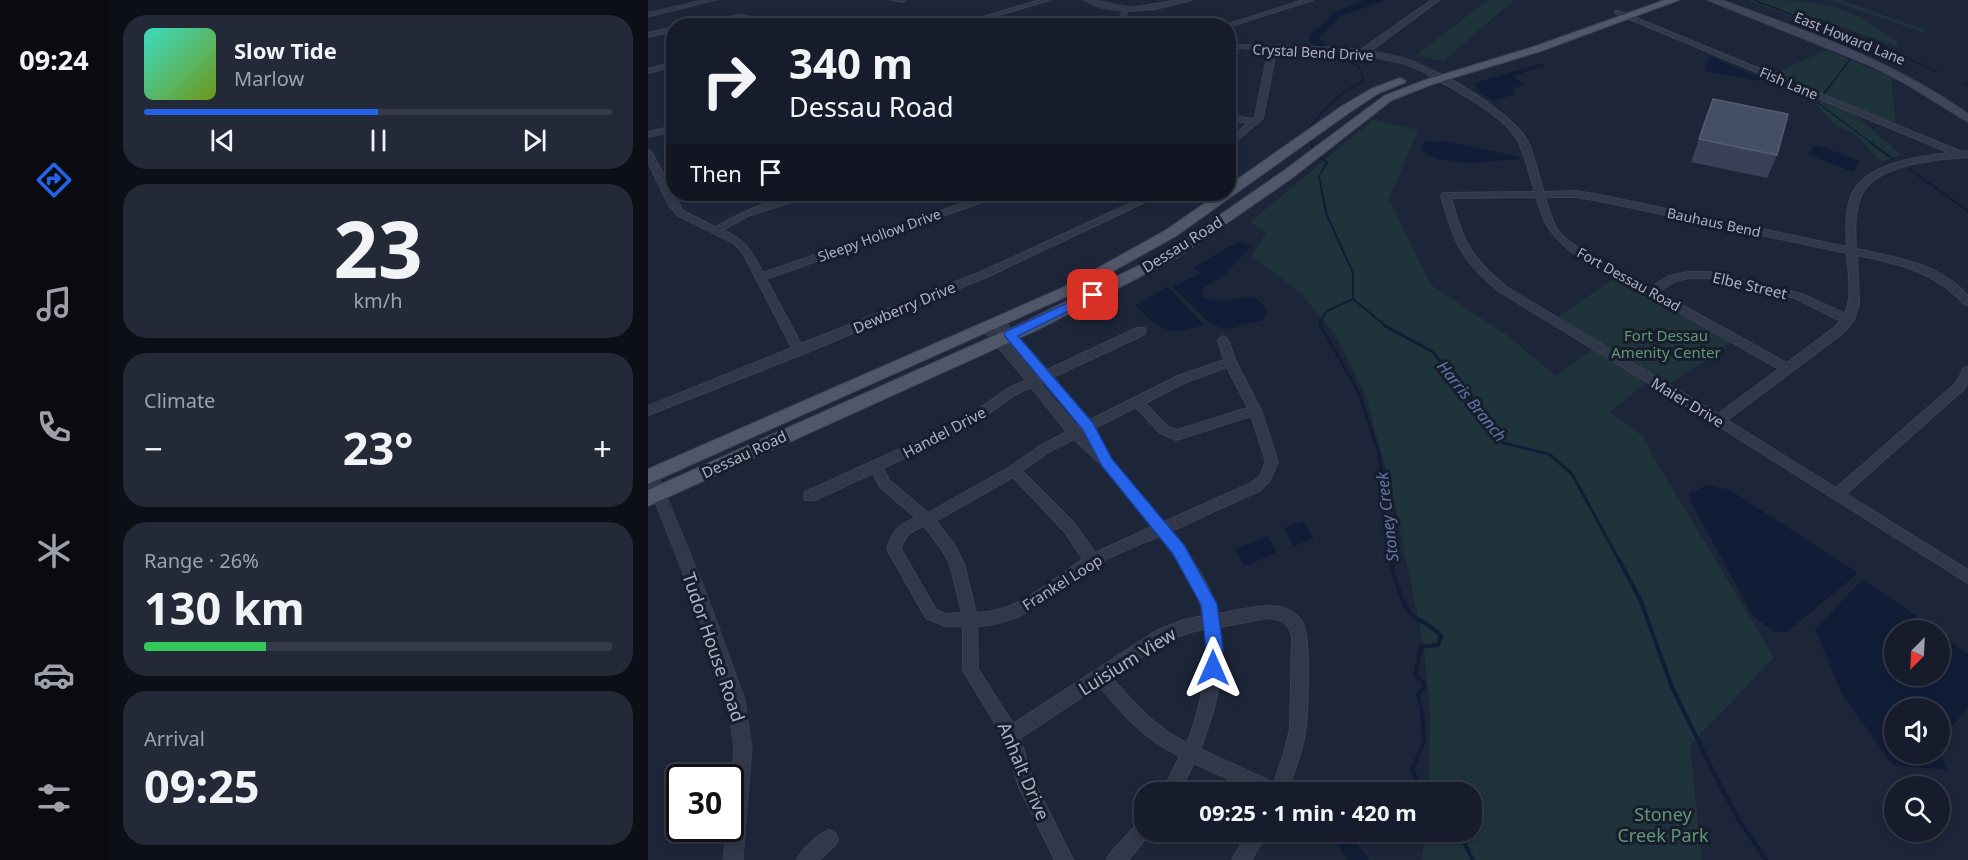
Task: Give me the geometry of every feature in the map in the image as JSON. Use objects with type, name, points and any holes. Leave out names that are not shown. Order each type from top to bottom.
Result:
[{"type":"main road","name":"Dessau Road","points":[[1236,188],[1376,90],[1530,42],[1649,0]]},
{"type":"main road","name":"Dessau Road","points":[[650,476],[828,395],[999,331],[1033,325],[1173,254],[1287,175],[1388,98],[1409,88],[1630,17],[1674,0]]},
{"type":"main road","name":"East Howard Lane","points":[[1713,0],[1845,47]]},
{"type":"main road","name":"East Howard Lane","points":[[1726,0],[1936,84],[1968,106]]},
{"type":"main road","name":"East Howard Lane","points":[[1871,58],[1939,97],[1968,119]]},
{"type":"main road","points":[[1871,58],[1928,84],[1936,84]]},
{"type":"main road","name":"Dessau Road","points":[[654,495],[999,331],[1171,233],[1218,201]]},
{"type":"street","points":[[648,15],[713,0]]},
{"type":"street","points":[[896,0],[903,0]]},
{"type":"street","points":[[989,16],[1047,0]]},
{"type":"street","points":[[1087,0],[1104,6],[1127,9],[1155,7],[1190,0]]},
{"type":"street","points":[[1236,23],[1310,0]]},
{"type":"street","points":[[1362,53],[1436,0]]},
{"type":"street","points":[[1122,18],[1127,9]]},
{"type":"street","name":"Fish Lane","points":[[1617,12],[1964,155]]},
{"type":"street","points":[[648,35],[666,31]]},
{"type":"street","name":"Crystal Bend Drive","points":[[1236,47],[1362,53],[1416,65],[1430,72]]},
{"type":"street","points":[[1236,139],[1255,122],[1261,111],[1272,50]]},
{"type":"street","points":[[648,71],[666,66]]},
{"type":"street","name":"Fort Dessau Road","points":[[1430,72],[1503,118],[1516,130],[1523,141],[1549,223],[1562,240],[1573,249],[1787,368]]},
{"type":"street","points":[[1236,118],[1255,122]]},
{"type":"street","points":[[648,135],[666,130]]},
{"type":"street","points":[[648,153],[666,189]]},
{"type":"street","points":[[1718,420],[1839,330],[1848,320],[1855,303],[1852,251],[1853,204],[1865,184],[1875,175],[1902,164],[1964,155]]},
{"type":"street","points":[[661,181],[666,180]]},
{"type":"street","name":"Bauhaus Bend","points":[[1446,195],[1576,194],[1600,198],[1895,260],[1933,273],[1948,282],[1968,302]]},
{"type":"street","name":"Maier Drive","points":[[1446,195],[1456,235],[1463,250],[1488,278],[1968,577]]},
{"type":"street","points":[[673,201],[680,213],[737,241],[762,277],[799,351]]},
{"type":"street","points":[[716,230],[745,214],[786,201]]},
{"type":"street","name":"Sleepy Hollow Drive","points":[[762,277],[976,201]]},
{"type":"street","name":"Dewberry Drive","points":[[648,411],[987,273],[1142,201]]},
{"type":"street","name":"Elbe Street","points":[[1651,292],[1673,278],[1710,275],[1798,296],[1848,320]]},
{"type":"street","points":[[999,331],[1045,376],[1088,426],[1107,462]]},
{"type":"street","points":[[999,331],[1033,382],[1075,433],[1107,462],[1178,549],[1209,604],[1214,648],[1212,689],[1204,720],[1190,755],[1175,782]]},
{"type":"street","name":"Handel Drive","points":[[810,496],[964,425],[1011,392],[1141,331]]},
{"type":"street","name":"Frankel Loop","points":[[1223,340],[1230,362],[1255,410],[1272,462],[1265,479],[1255,487],[1092,560],[1033,602],[1017,610],[989,619],[945,620],[931,614],[894,549],[897,539],[905,528],[927,520],[1014,470],[1044,449],[1088,426],[1182,379],[1230,362]]},
{"type":"street","points":[[1837,494],[1960,386],[1968,371]]},
{"type":"street","points":[[1137,401],[1164,430],[1176,435],[1255,410]]},
{"type":"street","name":"Anhalt Drive","points":[[876,467],[884,483],[927,520],[957,564],[970,618],[971,670],[1011,735],[1025,781],[1064,860]]},
{"type":"street","points":[[1014,470],[1069,527],[1092,560]]},
{"type":"street","name":"Tudor House Road","points":[[650,476],[654,495],[697,589],[736,699],[743,749],[734,860]]},
{"type":"street","name":"Luisium View","points":[[1011,735],[1166,633],[1184,626],[1210,621],[1268,612],[1281,613],[1291,619],[1297,627],[1299,636],[1297,732],[1288,767],[1281,782]]},
{"type":"street","points":[[1101,677],[1140,721],[1163,741],[1253,782]]},
{"type":"street","points":[[806,860],[829,839]]},
{"type":"street","points":[[1116,860],[1134,840]]},
{"type":"street","points":[[1242,860],[1253,842]]},
{"type":"green space","points":[[1488,0],[1514,0],[1443,61],[1416,55]]},
{"type":"green space","points":[[1747,0],[1785,0],[1836,8],[1867,21],[1898,43],[1895,46],[1799,12],[1860,37],[1866,48],[1847,41],[1847,38]]},
{"type":"green space","points":[[1830,0],[1841,0],[1928,31],[1925,33]]},
{"type":"green space","points":[[1827,50],[1891,77],[1896,126],[1775,76],[1775,73]]},
{"type":"green space","points":[[1806,93],[1852,112],[1901,155],[1881,162],[1855,134],[1836,126]]},
{"type":"green space","name":"Stoney Creek Park","points":[[1373,120],[1418,130],[1389,199],[1431,285],[1508,336],[1556,376],[1592,349],[1646,382],[1610,412],[1644,437],[1657,463],[1774,657],[1690,745],[1702,860],[1422,860],[1424,842],[1482,842],[1482,782],[1429,782],[1430,716],[1424,646],[1393,496],[1366,396],[1336,336],[1302,294],[1252,256],[1266,233],[1250,222]]},
{"type":"green space","name":"Fort Dessau Amenity Center","points":[[1616,277],[1732,342],[1668,385],[1558,317]]},
{"type":"water","points":[[1710,56],[1761,78],[1759,81],[1704,71]]},
{"type":"water","points":[[1545,65],[1514,76],[1525,85],[1513,88],[1515,94],[1493,101],[1476,90],[1475,83]]},
{"type":"water","points":[[1424,142],[1451,142],[1520,157],[1520,159],[1482,162],[1442,160],[1421,150]]},
{"type":"water","points":[[1817,145],[1860,161],[1853,172],[1807,154]]},
{"type":"water","points":[[1240,241],[1251,247],[1223,276],[1204,287],[1202,297],[1216,301],[1229,301],[1252,297],[1262,303],[1267,311],[1263,320],[1228,329],[1212,325],[1173,287],[1201,273],[1194,267]]},
{"type":"water","points":[[1168,287],[1204,325],[1182,330],[1166,329],[1152,321],[1135,305]]},
{"type":"water","points":[[1708,485],[1730,490],[1858,573],[1787,632],[1775,632],[1753,616],[1690,500],[1690,493]]},
{"type":"water","points":[[1303,521],[1314,538],[1294,546],[1284,528]]},
{"type":"water","points":[[1268,536],[1277,553],[1244,566],[1235,549]]},
{"type":"water","points":[[1863,579],[1922,620],[1884,620],[1884,686],[1950,686],[1950,640],[1968,654],[1968,707],[1950,730],[1950,698],[1884,698],[1884,752],[1842,694],[1815,629]]},
{"type":"water","points":[[1945,764],[1947,770],[1893,765]]},
{"type":"water","points":[[1341,842],[1356,842],[1369,859],[1348,860],[1337,845]]},
{"type":"building","points":[[1713,99],[1788,114],[1777,155],[1699,139]]},
{"type":"waterway","name":"Harris Branch","points":[[1323,47],[1312,40],[1313,36],[1330,23],[1335,15],[1364,3],[1381,0]]},
{"type":"waterway","points":[[1754,0],[1855,39],[1885,47],[1937,72]]},
{"type":"waterway","points":[[1823,95],[1852,57],[1852,38]]},
{"type":"waterway","name":"Harris Branch","points":[[1312,144],[1308,130],[1320,115],[1340,95],[1364,81],[1359,67],[1341,57]]},
{"type":"waterway","points":[[1964,83],[1968,84]]},
{"type":"waterway","points":[[1820,99],[1818,103],[1873,144]]},
{"type":"waterway","name":"Harris Branch","points":[[1311,143],[1313,150]]},
{"type":"waterway","points":[[1871,143],[1893,159]]},
{"type":"waterway","name":"Harris Branch","points":[[1318,155],[1327,163],[1319,176],[1326,213],[1353,273],[1353,299]]},
{"type":"waterway","points":[[1909,169],[1968,211]]},
{"type":"waterway","name":"Stoney Creek","points":[[1322,328],[1319,323],[1327,311],[1353,299]]},
{"type":"waterway","name":"Harris Branch","points":[[1353,299],[1387,327]]},
{"type":"waterway","name":"Stoney Creek","points":[[1321,326],[1359,393],[1379,454],[1385,496],[1384,515],[1391,534],[1391,560]]},
{"type":"waterway","name":"Harris Branch","points":[[1387,327],[1433,352],[1489,421],[1503,443],[1549,454],[1572,474],[1620,562]]},
{"type":"waterway","name":"Stoney Creek","points":[[1391,560],[1399,591],[1406,607],[1414,617],[1441,636],[1438,645],[1421,647],[1415,675],[1423,682],[1424,688],[1418,695],[1422,712],[1424,742],[1412,770],[1418,782]]},
{"type":"waterway","name":"Harris Branch","points":[[1619,560],[1640,599],[1672,687],[1717,779],[1739,820],[1766,860]]},
{"type":"waterway","name":"Stoney Creek","points":[[1464,842],[1473,860]]},
{"type":"route","points":[[1093,295],[1010,335],[1088,426],[1107,462],[1178,549],[1209,604],[1214,648],[1213,668]]}]
